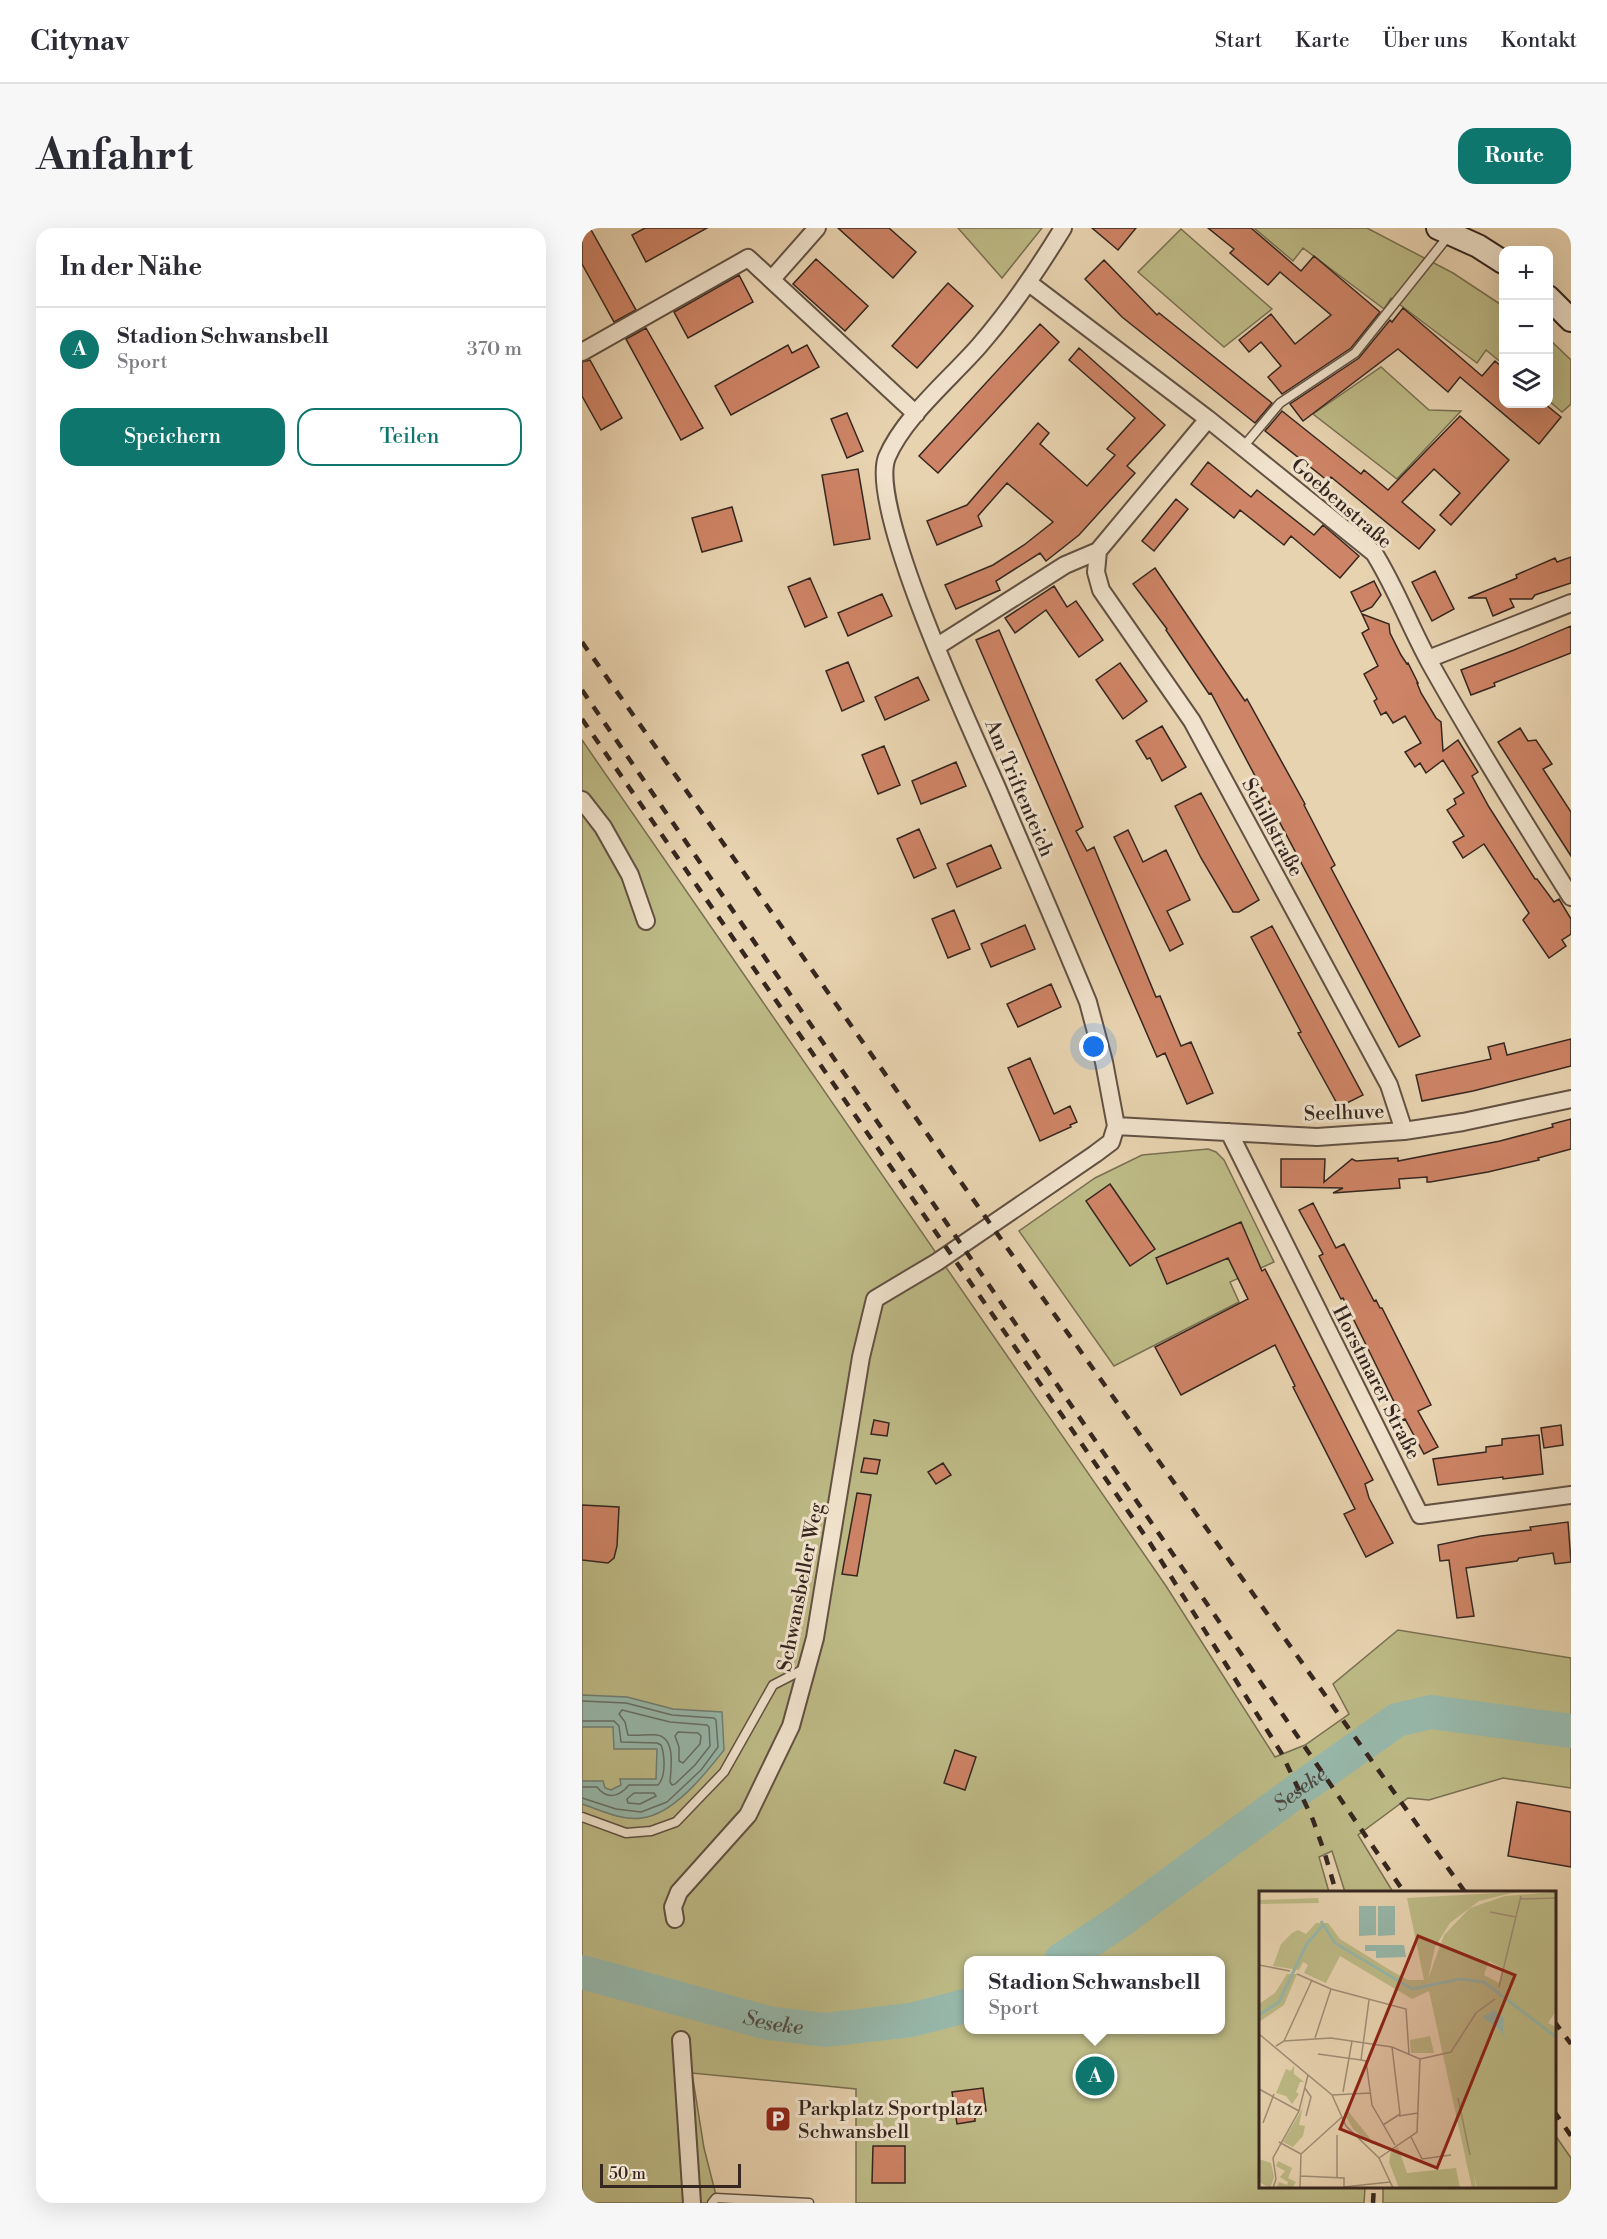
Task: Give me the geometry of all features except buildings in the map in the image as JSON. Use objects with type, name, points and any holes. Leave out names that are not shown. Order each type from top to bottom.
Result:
[{"type":"main road","points":[[1444,231],[1479,246],[1499,259]]},
{"type":"main road","points":[[1551,300],[1571,320]]},
{"type":"street","points":[[772,279],[817,228]]},
{"type":"street","name":"Am Triftenteich","points":[[1063,228],[1029,283],[979,345],[898,436],[886,460],[884,472],[888,504],[898,545],[936,647],[1088,1002],[1104,1062],[1116,1126]]},
{"type":"street","points":[[582,352],[748,258],[916,414]]},
{"type":"street","name":"Goebenstraße","points":[[1029,283],[1208,419],[1374,553],[1428,659],[1483,756],[1571,897]]},
{"type":"street","points":[[936,647],[1065,565],[1098,552],[1208,419]]},
{"type":"street","name":"Schillstraße","points":[[1098,552],[1096,572],[1101,590],[1192,721],[1389,1085],[1404,1131]]},
{"type":"street","points":[[1428,659],[1571,603]]},
{"type":"street","points":[[582,800],[603,827],[630,875],[646,921]]},
{"type":"street","name":"Seelhuve","points":[[1116,1126],[1317,1137],[1404,1131],[1463,1122],[1571,1099]]},
{"type":"street","name":"Schwansbeller Weg","points":[[675,1919],[673,1907],[679,1892],[748,1815],[791,1726],[815,1638],[861,1357],[874,1299],[937,1262],[1095,1154],[1111,1142],[1116,1126]]},
{"type":"street","name":"Horstmarer Straße","points":[[1228,1132],[1420,1515],[1571,1495]]},
{"type":"street","points":[[681,2040],[692,2203]]},
{"type":"lane","points":[[1243,447],[1280,403],[1355,353],[1444,231]]},
{"type":"lane","points":[[582,1817],[626,1833],[651,1831],[676,1822],[724,1772],[774,1685],[806,1668]]},
{"type":"lane","points":[[712,2203],[716,2198],[809,2203]]},
{"type":"shaded area","points":[[958,228],[1042,228],[1002,278]]},
{"type":"shaded area","points":[[1254,228],[1367,228],[1453,273],[1499,303],[1499,361],[1486,350],[1477,363],[1391,298],[1384,309],[1303,248],[1293,261]]},
{"type":"shaded area","points":[[1181,229],[1272,309],[1224,347],[1138,272]]},
{"type":"shaded area","points":[[1553,343],[1571,360],[1571,404],[1562,412],[1553,404]]},
{"type":"shaded area","points":[[1381,367],[1429,410],[1461,411],[1397,479],[1313,414]]},
{"type":"shaded area","points":[[582,740],[1166,1586],[1275,1757],[1305,1745],[1349,1714],[1333,1684],[1398,1630],[1571,1658],[1571,1788],[1503,1778],[1429,1800],[1408,1798],[1358,1835],[1392,1891],[1345,1891],[1332,1851],[1319,1857],[1329,1891],[1259,1891],[1259,2188],[1365,2188],[1364,2203],[856,2203],[856,2089],[692,2073],[704,2148],[718,2203],[582,2203]]},
{"type":"shaded area","points":[[1208,1149],[1216,1152],[1224,1160],[1274,1262],[1230,1282],[1239,1302],[1114,1366],[1019,1231],[1095,1178],[1142,1155]]},
{"type":"shaded area","points":[[1556,2136],[1571,2158],[1571,2203],[1383,2203],[1383,2188],[1556,2188]]},
{"type":"water","points":[[582,1695],[627,1697],[673,1709],[722,1712],[724,1750],[688,1792],[654,1815],[627,1818],[582,1804],[582,1781],[603,1781],[605,1788],[611,1790],[621,1785],[620,1779],[656,1779],[657,1749],[614,1749],[613,1727],[582,1727]]},
{"type":"waterway","name":"Seseke","points":[[1067,1956],[1120,1921],[1397,1720],[1431,1712],[1571,1731]]},
{"type":"waterway","name":"Seseke","points":[[582,1972],[768,2023],[825,2030],[911,2020],[964,2006]]},
{"type":"railway","points":[[582,642],[1003,1242],[1464,1891]]},
{"type":"railway","points":[[582,690],[1403,1891]]},
{"type":"railway","points":[[582,719],[1150,1543],[1282,1754],[1313,1820],[1336,1891]]},
{"type":"railway","points":[[1556,2024],[1571,2044]]},
{"type":"railway","points":[[1556,2114],[1571,2136]]},
{"type":"railway","points":[[1373,2203],[1374,2188]]},
{"type":"place","name":"Stadion Schwansbell","points":[[1095,2076]]},
{"type":"place","name":"Parkplatz Sportplatz Schwansbell","points":[[778,2119]]}]
